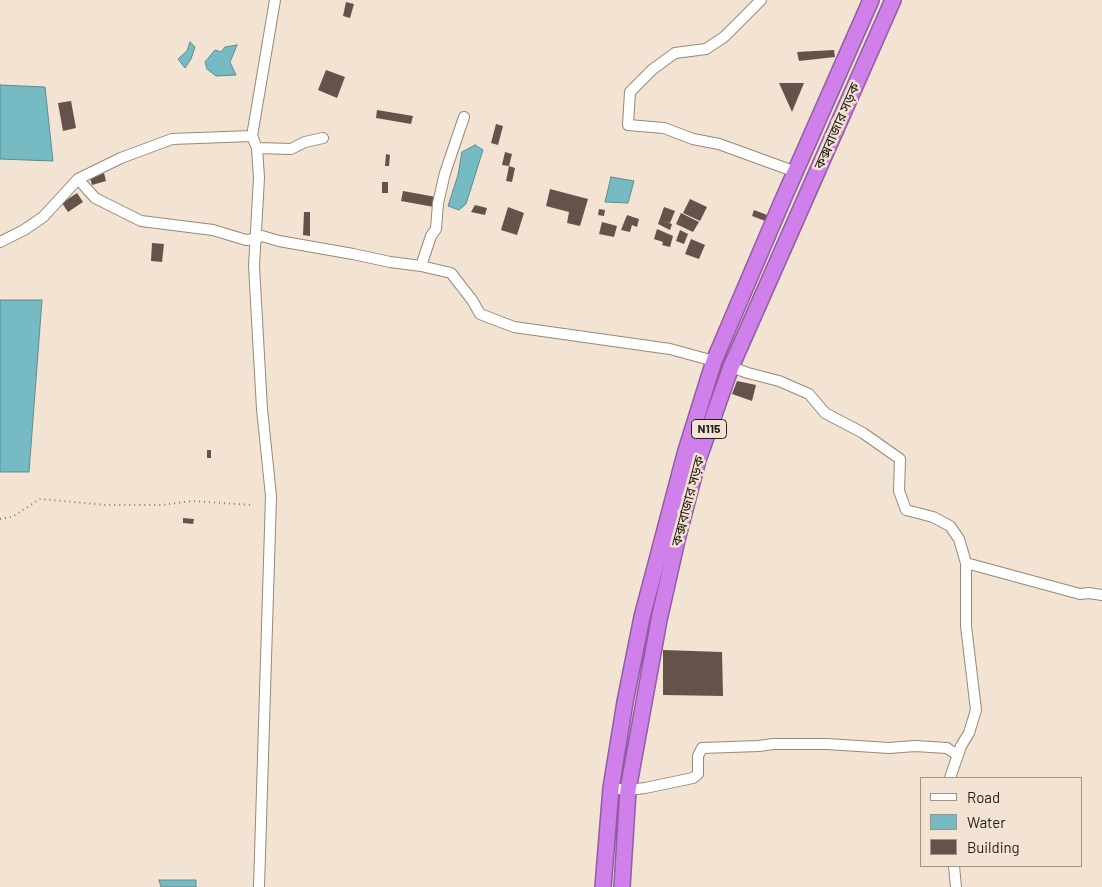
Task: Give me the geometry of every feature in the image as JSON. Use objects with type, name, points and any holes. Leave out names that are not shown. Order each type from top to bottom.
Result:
[{"type":"highway","name":"কক্সবাজার সড়ক","points":[[602,887],[611,788],[625,702],[642,617],[685,454],[714,361],[871,0]]},
{"type":"highway","name":"কক্সবাজার সড়ক","points":[[622,887],[628,790],[659,620],[698,460],[731,367],[893,0]]},
{"type":"street","points":[[258,887],[271,496],[262,409],[254,266],[260,178],[257,148],[252,136],[275,0]]},
{"type":"street","points":[[762,0],[724,37],[706,49],[675,53],[653,69],[630,92],[628,125],[664,128],[719,144],[796,172]]},
{"type":"street","points":[[421,266],[431,236],[436,228],[438,203],[445,173],[464,117]]},
{"type":"street","points":[[0,242],[24,230],[43,216],[78,179],[121,158],[172,139],[252,136]]},
{"type":"street","points":[[257,148],[291,149],[305,142],[323,138]]},
{"type":"street","points":[[78,179],[95,198],[142,220],[213,230],[246,240],[255,240],[262,236],[279,241],[451,273],[472,300],[480,314],[496,322],[514,327],[670,349],[714,361]]},
{"type":"street","points":[[731,367],[779,381],[809,394],[825,413],[863,433],[900,459],[899,490],[906,510],[933,517],[950,526],[959,540],[966,564],[966,626],[976,710],[969,733],[957,755],[950,777]]},
{"type":"street","points":[[966,564],[1080,594],[1102,595]]},
{"type":"street","points":[[611,788],[628,790],[693,778],[698,774],[698,756],[702,748],[774,744],[827,744],[889,748],[915,746],[947,748],[957,755]]},
{"type":"street","points":[[954,867],[956,887]]},
{"type":"path","points":[[0,519],[12,517],[40,499],[107,505],[162,505],[192,501],[253,505]]},
{"type":"water","points":[[190,42],[195,47],[191,59],[185,68],[178,59],[187,51]]},
{"type":"water","points":[[237,45],[230,62],[236,75],[216,76],[207,69],[205,62],[215,50],[221,52],[225,47]]},
{"type":"water","points":[[0,85],[45,87],[53,161],[0,159]]},
{"type":"water","points":[[475,145],[483,150],[466,204],[459,210],[448,206],[458,175],[462,152]]},
{"type":"water","points":[[611,177],[634,181],[628,203],[605,202]]},
{"type":"water","points":[[0,300],[42,300],[29,472],[0,472]]},
{"type":"water","points":[[159,880],[196,880],[196,887],[161,887]]},
{"type":"building","points":[[346,2],[354,4],[350,18],[343,16]]},
{"type":"building","points":[[834,50],[835,57],[799,61],[797,52]]},
{"type":"building","points":[[326,70],[345,77],[337,98],[318,90]]},
{"type":"building","points":[[779,83],[804,83],[792,112]]},
{"type":"building","points":[[71,101],[76,128],[63,131],[58,103]]},
{"type":"building","points":[[377,110],[413,116],[411,124],[376,118]]},
{"type":"building","points":[[496,124],[503,126],[498,145],[491,143]]},
{"type":"building","points":[[505,152],[512,154],[509,166],[502,165]]},
{"type":"building","points":[[386,154],[390,155],[389,166],[385,166]]},
{"type":"building","points":[[509,166],[515,168],[512,182],[506,181]]},
{"type":"building","points":[[104,173],[106,181],[92,185],[90,178]]},
{"type":"building","points":[[382,182],[388,182],[388,193],[382,193]]},
{"type":"building","points":[[550,189],[588,199],[580,226],[567,223],[569,212],[546,206]]},
{"type":"building","points":[[403,191],[436,197],[434,207],[401,201]]},
{"type":"building","points":[[77,193],[83,202],[68,212],[62,203]]},
{"type":"building","points":[[690,199],[707,207],[700,221],[683,213]]},
{"type":"building","points":[[475,205],[487,208],[485,215],[471,212]]},
{"type":"building","points":[[508,207],[524,213],[517,235],[501,230]]},
{"type":"building","points":[[664,207],[675,211],[670,223],[663,221],[672,224],[670,230],[658,224]]},
{"type":"building","points":[[599,209],[605,210],[604,216],[598,215]]},
{"type":"building","points":[[754,210],[770,216],[768,222],[752,216]]},
{"type":"building","points":[[304,212],[310,212],[310,236],[303,235]]},
{"type":"building","points":[[681,213],[699,222],[693,232],[676,224]]},
{"type":"building","points":[[627,215],[639,219],[637,227],[632,225],[630,232],[621,230]]},
{"type":"building","points":[[602,222],[617,226],[614,237],[599,234]]},
{"type":"building","points":[[657,229],[673,236],[670,247],[662,245],[663,242],[654,239]]},
{"type":"building","points":[[680,230],[688,234],[684,244],[676,241]]},
{"type":"building","points":[[691,239],[705,245],[699,259],[685,254]]},
{"type":"building","points":[[152,243],[164,244],[162,262],[151,261]]},
{"type":"building","points":[[737,381],[756,385],[752,401],[732,394]]},
{"type":"building","points":[[207,450],[211,450],[211,458],[207,458]]},
{"type":"building","points":[[183,518],[194,519],[193,524],[183,523]]},
{"type":"building","points":[[663,650],[722,652],[723,696],[663,695]]}]
